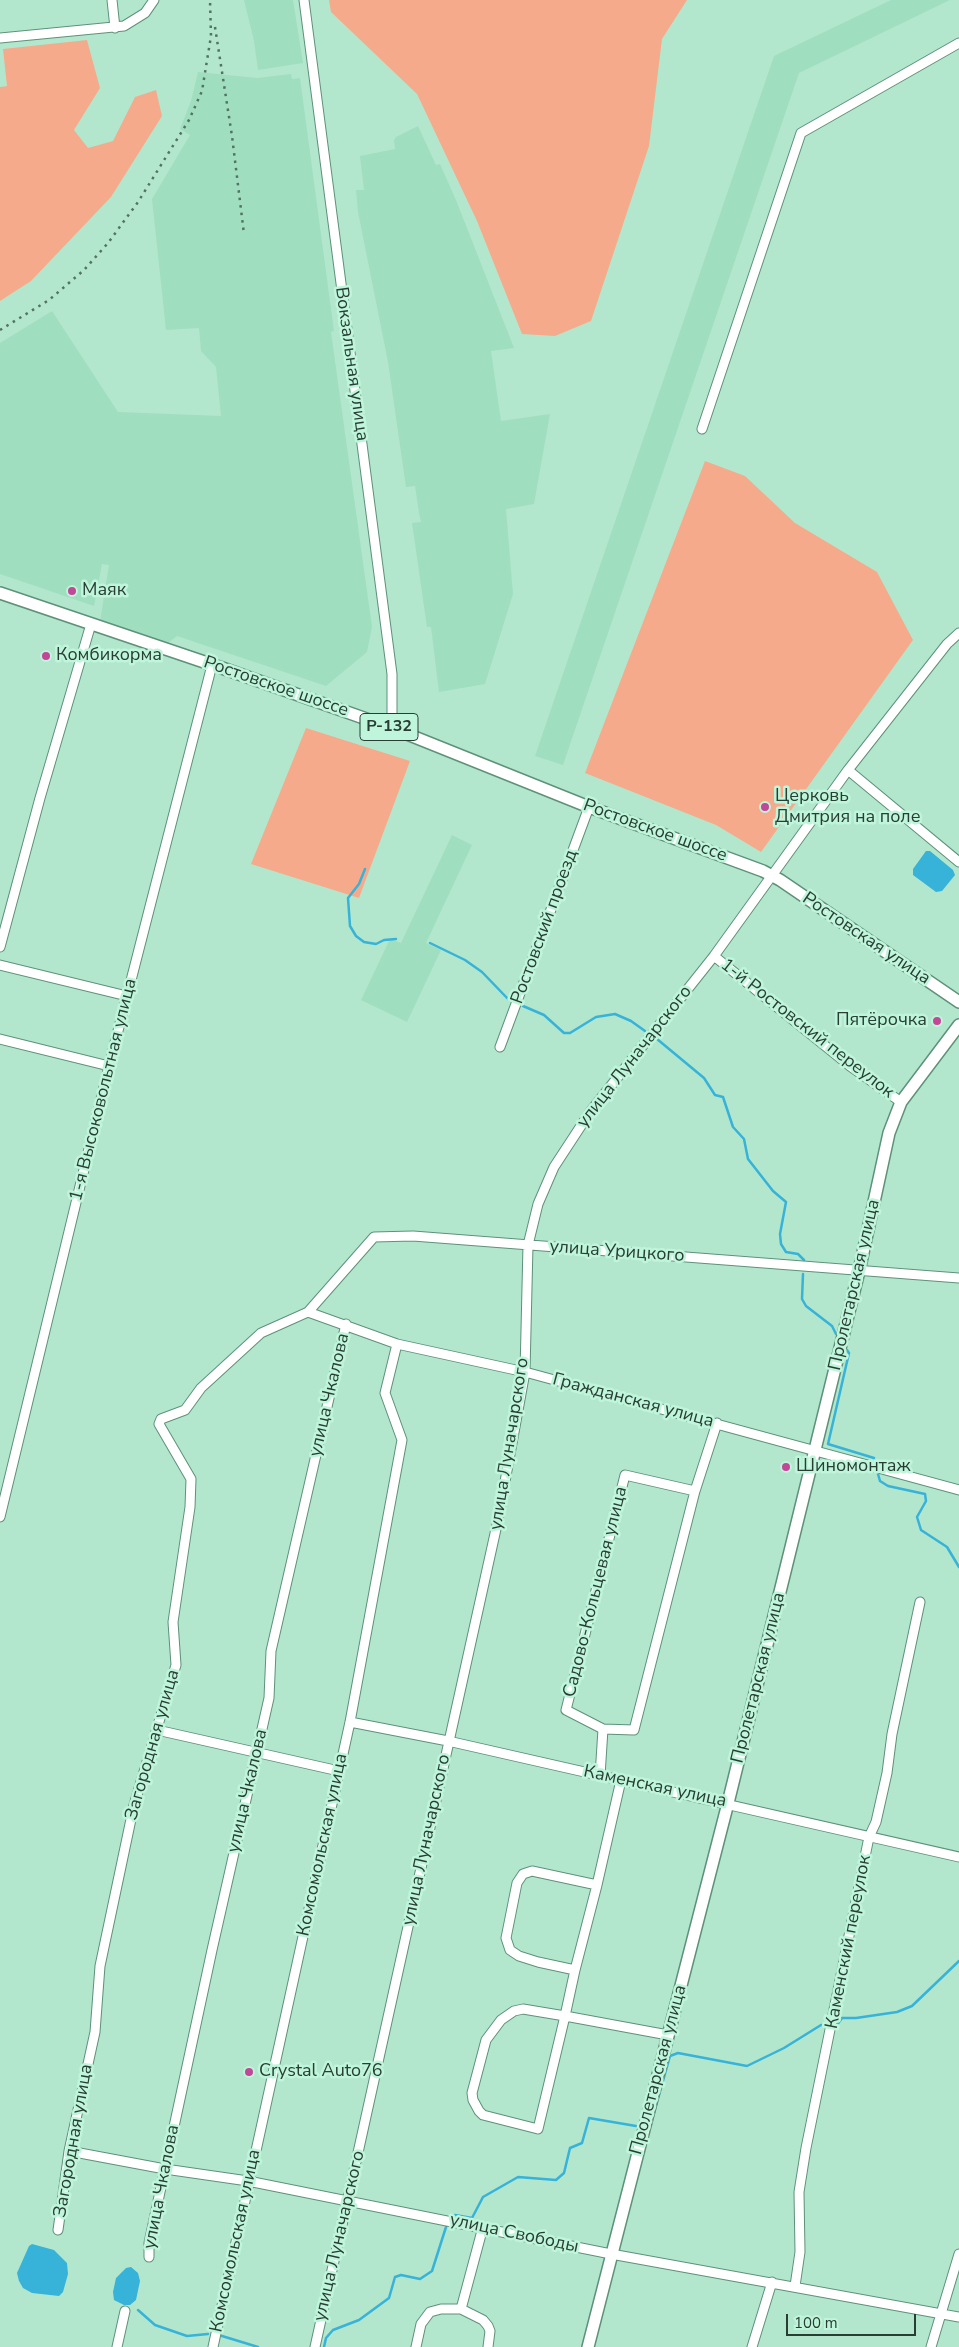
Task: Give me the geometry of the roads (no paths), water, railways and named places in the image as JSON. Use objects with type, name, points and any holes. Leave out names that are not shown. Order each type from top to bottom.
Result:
[{"type":"main road","name":"Ростовское шоссе","points":[[0,593],[212,664],[392,728],[589,807],[773,876]]},
{"type":"main road","name":"Ростовская улица","points":[[773,876],[959,1002]]},
{"type":"main road","name":"Пролетарская улица","points":[[588,2347],[728,1803],[816,1450],[859,1271],[889,1133],[901,1102],[959,1025]]},
{"type":"street","points":[[112,0],[114,28]]},
{"type":"street","points":[[0,38],[114,28],[133,22],[145,13],[154,0]]},
{"type":"street","name":"Вокзальная улица","points":[[304,0],[392,674],[392,728]]},
{"type":"street","points":[[702,429],[801,133],[959,43]]},
{"type":"street","points":[[0,947],[40,798],[91,624]]},
{"type":"street","name":"улица Луначарского","points":[[315,2347],[498,1520],[525,1372],[528,1245],[538,1204],[559,1159],[590,1112],[714,956],[848,770],[947,644],[959,633]]},
{"type":"street","name":"1-я Высоковольтная улица","points":[[0,1517],[109,1066],[212,664]]},
{"type":"street","points":[[848,770],[959,862]]},
{"type":"street","name":"Ростовский проезд","points":[[500,1047],[589,807]]},
{"type":"street","name":"1-й Ростовский переулок","points":[[714,956],[850,1066],[901,1102]]},
{"type":"street","points":[[0,965],[127,996]]},
{"type":"street","points":[[0,1039],[109,1066]]},
{"type":"street","name":"улица Урицкого","points":[[308,1312],[374,1237],[413,1236],[959,1278]]},
{"type":"street","name":"Гражданская улица","points":[[308,1312],[346,1324],[397,1344],[525,1372],[959,1490]]},
{"type":"street","name":"Загородная улица","points":[[58,2230],[69,2151],[95,2032],[100,1966],[134,1805],[176,1666],[173,1622],[190,1508],[191,1479],[159,1424],[165,1417],[185,1410],[201,1388],[261,1333],[308,1312]]},
{"type":"street","name":"улица Чкалова","points":[[148,2258],[149,2243],[269,1698],[271,1651],[346,1324]]},
{"type":"street","name":"Комсомольская улица","points":[[213,2347],[350,1722],[402,1440],[385,1393],[397,1344]]},
{"type":"street","name":"Садово-Кольцевая улица","points":[[695,1491],[625,1475],[566,1710],[603,1730],[634,1730],[695,1491],[717,1423]]},
{"type":"street","name":"Каменский переулок","points":[[794,2286],[800,2252],[800,2192],[806,2148],[870,1837],[876,1822],[885,1781],[892,1734],[920,1602]]},
{"type":"street","name":"Каменская улица","points":[[350,1722],[448,1741],[728,1803],[959,1857]]},
{"type":"street","points":[[157,1730],[339,1771]]},
{"type":"street","points":[[600,1776],[603,1730]]},
{"type":"street","points":[[621,1780],[597,1885],[575,1970],[564,2016],[538,2129],[483,2115],[479,2112],[472,2094],[486,2040],[501,2020],[514,2011],[523,2009],[564,2016],[668,2035]]},
{"type":"street","points":[[575,1970],[538,1962],[519,1956],[510,1950],[506,1938],[517,1883],[523,1874],[532,1871],[597,1885]]},
{"type":"street","name":"улица Свободы","points":[[69,2151],[165,2169],[248,2181],[611,2254],[959,2316]]},
{"type":"street","points":[[461,2309],[483,2227]]},
{"type":"street","points":[[931,2347],[959,2254]]},
{"type":"street","points":[[752,2347],[772,2282]]},
{"type":"street","points":[[416,2347],[421,2324],[430,2312],[441,2309],[461,2309],[484,2320],[490,2331],[488,2347]]},
{"type":"street","points":[[117,2347],[125,2311]]},
{"type":"water","points":[[926,851],[930,851],[953,870],[955,875],[942,891],[936,892],[913,875],[913,869]]},
{"type":"water","points":[[32,2244],[54,2250],[67,2263],[68,2274],[63,2292],[59,2296],[32,2293],[23,2288],[19,2281],[17,2273],[29,2246]]},
{"type":"water","points":[[131,2267],[138,2273],[140,2281],[136,2300],[130,2305],[124,2305],[114,2300],[113,2292],[116,2278],[126,2268]]},
{"type":"waterway","points":[[365,869],[359,884],[348,898],[350,926],[356,936],[364,942],[376,944],[384,940],[396,939]]},
{"type":"waterway","points":[[430,943],[465,960],[482,972],[509,1000]]},
{"type":"waterway","points":[[523,1006],[544,1015],[564,1033],[570,1033],[596,1017],[615,1014],[631,1021],[645,1031]]},
{"type":"waterway","points":[[657,1039],[704,1078],[715,1095],[723,1097],[733,1127],[744,1139],[748,1159],[773,1191],[786,1202],[780,1234],[781,1244],[786,1252],[798,1254],[804,1260]]},
{"type":"waterway","points":[[803,1274],[802,1299],[806,1306],[832,1326],[836,1334]]},
{"type":"waterway","points":[[847,1350],[849,1353],[828,1444],[874,1458]]},
{"type":"waterway","points":[[878,1474],[880,1481],[888,1486],[925,1494],[926,1501],[917,1517],[921,1530],[947,1547],[959,1567]]},
{"type":"waterway","points":[[837,2025],[842,2018],[856,2018],[897,2012],[912,2006],[959,1961]]},
{"type":"waterway","points":[[650,2127],[670,2056],[678,2053],[747,2066],[784,2048],[821,2025],[825,2025]]},
{"type":"waterway","points":[[455,2215],[472,2218],[483,2197],[518,2177],[556,2180],[564,2173],[570,2148],[582,2143],[589,2118],[636,2126]]},
{"type":"waterway","points":[[324,2347],[326,2338],[333,2330],[359,2320],[389,2298],[395,2277],[401,2275],[420,2279],[432,2271],[446,2227]]},
{"type":"waterway","points":[[138,2310],[155,2325],[187,2336],[208,2334]]},
{"type":"waterway","points":[[222,2336],[258,2347]]},
{"type":"railway","points":[[0,330],[49,300],[84,270],[108,243],[138,202],[189,120],[202,91],[211,36],[210,0]]},
{"type":"railway","points":[[215,27],[232,136],[244,234]]},
{"type":"place","name":"Маяк","points":[[72,591]]},
{"type":"place","name":"Комбикорма","points":[[46,656]]},
{"type":"place","name":"Церковь Дмитрия на поле","points":[[765,807]]},
{"type":"place","name":"Пятёрочка","points":[[937,1021]]},
{"type":"place","name":"Шиномонтаж","points":[[786,1467]]},
{"type":"place","name":"Crystal Auto76","points":[[249,2072]]}]
